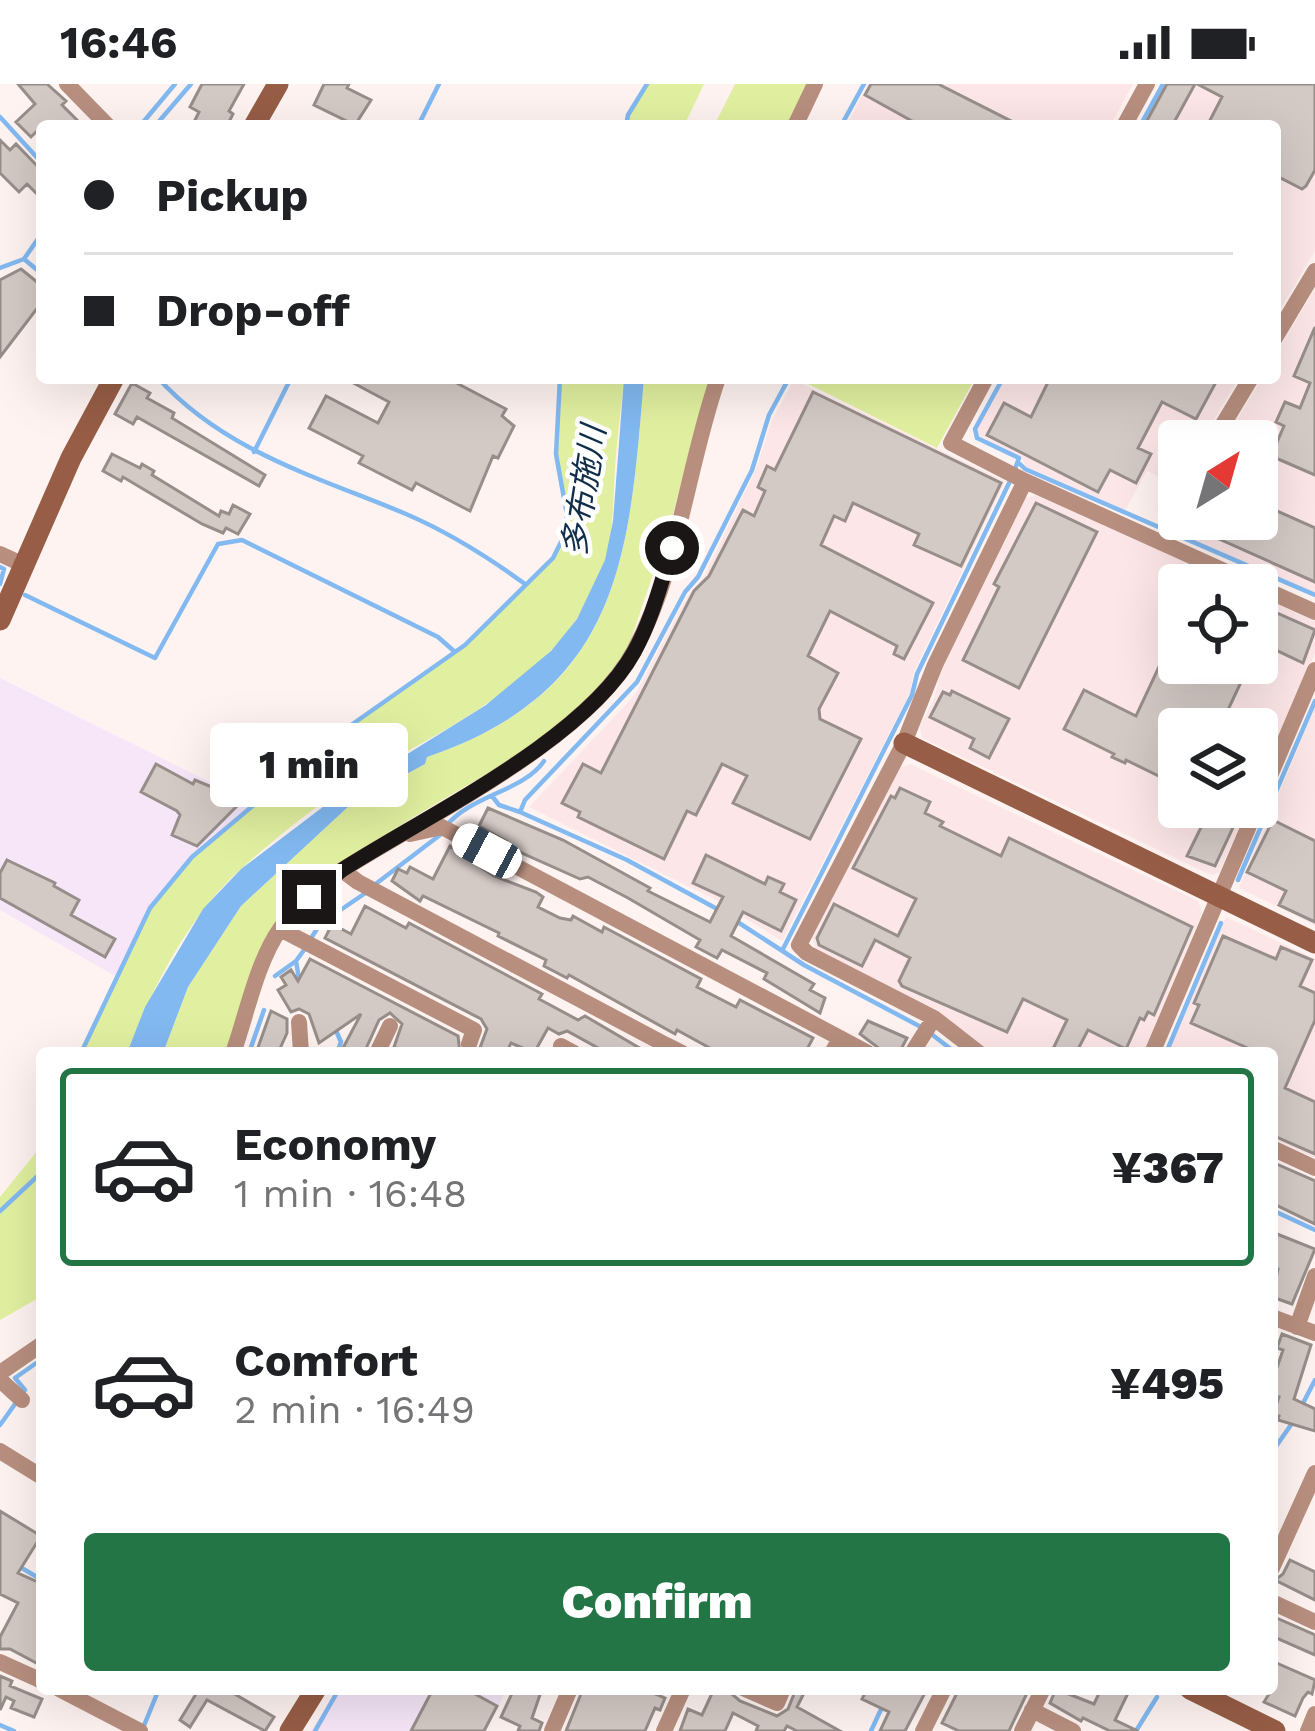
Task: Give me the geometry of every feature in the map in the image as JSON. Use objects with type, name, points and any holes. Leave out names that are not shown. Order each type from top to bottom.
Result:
[{"type":"street","points":[[68,84],[102,120]]},
{"type":"street","points":[[257,120],[278,84]]},
{"type":"street","points":[[798,120],[815,84]]},
{"type":"street","points":[[1127,120],[1147,84]]},
{"type":"street","points":[[1281,328],[1315,272]]},
{"type":"street","points":[[0,620],[71,458],[111,384]]},
{"type":"street","points":[[235,1047],[280,929],[309,897],[342,870],[563,731],[600,699],[633,653],[672,548],[699,432],[716,384]]},
{"type":"street","points":[[983,384],[951,442],[1315,612]]},
{"type":"street","points":[[1226,420],[1247,384]]},
{"type":"street","points":[[962,1047],[924,1034],[799,945],[904,743],[1017,475]]},
{"type":"street","points":[[0,554],[24,565]]},
{"type":"street","points":[[1278,757],[1315,670]]},
{"type":"street","points":[[904,743],[1315,943]]},
{"type":"street","points":[[397,835],[445,828],[714,972],[836,1046]]},
{"type":"street","points":[[1155,1047],[1248,828]]},
{"type":"street","points":[[342,870],[665,1047]]},
{"type":"street","points":[[280,929],[475,1030],[469,1044]]},
{"type":"street","points":[[299,1022],[301,1047]]},
{"type":"street","points":[[380,1047],[390,1026]]},
{"type":"street","points":[[1278,1151],[1315,1168]]},
{"type":"street","points":[[1306,1330],[1315,1276]]},
{"type":"street","points":[[19,1397],[0,1376],[36,1349]]},
{"type":"street","points":[[0,1451],[36,1473]]},
{"type":"street","points":[[1278,1555],[1315,1473]]},
{"type":"street","points":[[1278,1605],[1315,1622]]},
{"type":"street","points":[[0,1662],[36,1677]]},
{"type":"street","points":[[74,1695],[139,1730]]},
{"type":"street","points":[[290,1731],[312,1695]]},
{"type":"street","points":[[552,1731],[567,1695]]},
{"type":"street","points":[[664,1731],[679,1695]]},
{"type":"street","points":[[923,1731],[941,1695]]},
{"type":"street","points":[[1022,1731],[1040,1695]]},
{"type":"street","points":[[1202,1695],[1275,1731]]},
{"type":"street","points":[[1032,1710],[1073,1731]]},
{"type":"street","points":[[1308,1731],[1315,1714]]},
{"type":"shaded area","points":[[868,84],[1133,84],[1113,120],[849,120]]},
{"type":"shaded area","points":[[1166,84],[1315,84],[1315,251],[1281,308],[1281,120],[1146,120]]},
{"type":"shaded area","points":[[1315,289],[1315,594],[1278,578],[1278,564],[1248,564],[1194,540],[1278,540],[1278,420],[1237,420],[1258,384],[1281,384],[1281,346]]},
{"type":"shaded area","points":[[792,384],[802,384],[1005,481],[914,672],[910,693],[782,941],[712,898],[529,807],[635,695],[686,598],[704,576],[756,469],[772,420]]},
{"type":"shaded area","points":[[1002,384],[1235,384],[1214,420],[1158,420],[1158,476],[1147,471],[1125,510],[1025,466],[1022,458],[978,435]]},
{"type":"shaded area","points":[[1036,495],[1189,564],[1158,564],[1158,684],[1278,684],[1278,604],[1315,621],[1315,653],[1278,738],[1278,708],[1158,708],[1158,828],[1239,828],[1219,873],[1211,875],[922,738],[920,726],[934,699],[941,670],[1025,498]]},
{"type":"shaded area","points":[[0,678],[254,804],[165,886],[117,977],[0,910]]},
{"type":"shaded area","points":[[1315,708],[1315,925],[1239,888],[1264,828],[1278,828],[1278,796]]},
{"type":"shaded area","points":[[910,764],[1198,901],[1202,913],[1146,1047],[982,1047],[937,1012],[816,950],[812,938],[899,768]]},
{"type":"shaded area","points":[[1226,917],[1315,959],[1315,1158],[1278,1141],[1278,1047],[1171,1047]]},
{"type":"shaded area","points":[[333,1695],[504,1695],[486,1731],[311,1731]]},
{"type":"green space","points":[[647,84],[704,84],[687,120],[627,120]]},
{"type":"green space","points":[[735,84],[812,84],[797,120],[717,120]]},
{"type":"green space","points":[[560,384],[623,384],[608,549],[589,598],[567,632],[508,689],[351,783],[256,856],[223,887],[189,930],[130,1047],[84,1047],[150,908],[192,857],[337,735],[465,645],[553,558],[567,515],[556,454]]},
{"type":"green space","points":[[643,384],[708,384],[671,521],[628,648],[591,699],[525,751],[407,821],[315,884],[295,904],[229,1047],[165,1047],[188,987],[241,906],[350,805],[425,764],[427,757],[492,729],[541,695],[577,655],[603,610],[620,559]]},
{"type":"green space","points":[[808,384],[972,384],[937,448]]},
{"type":"green space","points":[[36,1152],[36,1299],[0,1320],[0,1197]]},
{"type":"water","points":[[624,384],[643,384],[620,559],[603,610],[577,655],[541,695],[492,729],[427,757],[425,764],[350,805],[241,906],[188,987],[165,1047],[129,1047],[145,1007],[203,909],[241,869],[365,775],[486,705],[551,651],[577,619],[605,560],[613,521]]},
{"type":"building","points":[[18,84],[47,84],[66,101],[62,105],[77,120],[36,120],[31,137],[16,122],[35,104]]},
{"type":"building","points":[[202,84],[244,84],[229,111],[233,114],[230,120],[195,120],[199,112],[190,107]]},
{"type":"building","points":[[324,84],[349,84],[347,88],[371,100],[358,120],[345,120],[314,105]]},
{"type":"building","points":[[871,84],[938,84],[1009,120],[910,120],[865,95]]},
{"type":"building","points":[[1167,84],[1195,84],[1175,120],[1147,120]]},
{"type":"building","points":[[1197,84],[1315,84],[1315,170],[1306,186],[1302,189],[1281,178],[1281,120],[1210,120],[1222,97]]},
{"type":"building","points":[[0,140],[10,150],[16,144],[36,165],[36,193],[27,184],[19,192],[0,173]]},
{"type":"building","points":[[21,269],[36,281],[36,310],[0,357],[0,280]]},
{"type":"building","points":[[1315,327],[1315,475],[1278,459],[1284,426],[1277,420],[1285,402],[1300,408],[1310,383],[1294,376]]},
{"type":"building","points":[[134,384],[150,393],[147,398],[174,413],[172,418],[265,475],[259,486],[137,417],[133,424],[115,414]]},
{"type":"building","points":[[355,384],[458,384],[506,409],[502,416],[514,426],[498,458],[493,456],[470,511],[416,483],[412,490],[359,463],[363,456],[309,428],[326,396],[378,423],[389,402]]},
{"type":"building","points":[[1047,384],[1215,384],[1196,419],[1162,402],[1138,448],[1151,454],[1136,483],[1110,470],[1098,492],[987,435],[1004,403],[1031,417]]},
{"type":"building","points":[[813,392],[1001,483],[961,566],[914,545],[919,534],[853,503],[845,521],[834,516],[821,545],[933,603],[904,659],[894,654],[897,646],[830,611],[808,656],[838,673],[819,709],[820,719],[861,739],[810,839],[733,803],[747,776],[722,764],[696,815],[687,811],[664,859],[578,817],[580,812],[562,803],[583,764],[601,773],[694,591],[709,576],[743,510],[754,516],[765,491],[758,487],[767,466],[775,470]]},
{"type":"building","points":[[112,454],[140,468],[142,464],[219,516],[221,511],[229,514],[233,505],[250,514],[238,534],[202,524],[123,477],[121,481],[103,471]]},
{"type":"building","points":[[1036,503],[1097,532],[1019,688],[963,660],[999,587],[994,584]]},
{"type":"building","points":[[1278,511],[1315,528],[1315,582],[1221,540],[1278,540]]},
{"type":"building","points":[[1278,613],[1315,630],[1303,663],[1278,651]]},
{"type":"building","points":[[1158,669],[1158,684],[1240,684],[1229,708],[1158,708],[1158,776],[1112,757],[1114,754],[1064,729],[1084,690],[1136,716]]},
{"type":"building","points":[[952,691],[1009,719],[989,758],[970,748],[974,739],[930,717],[943,692],[950,695]]},
{"type":"building","points":[[156,764],[193,784],[195,780],[243,800],[197,846],[172,835],[180,815],[177,811],[141,792]]},
{"type":"building","points":[[900,788],[930,802],[925,813],[943,822],[940,826],[1001,856],[1009,838],[1192,927],[1154,1015],[1148,1012],[1144,1020],[1140,1018],[1127,1047],[1088,1030],[1079,1047],[1054,1047],[1067,1020],[1023,999],[1007,1032],[902,986],[899,981],[910,958],[875,940],[862,966],[819,945],[817,938],[834,904],[898,936],[916,899],[853,868],[891,796],[895,798]]},
{"type":"building","points":[[488,808],[563,840],[710,922],[723,897],[693,883],[706,855],[765,884],[768,877],[784,884],[780,892],[796,900],[781,931],[743,912],[731,936],[814,984],[810,990],[825,998],[820,1013],[764,979],[767,973],[722,950],[717,958],[696,947],[700,940],[628,898],[504,845],[506,841],[479,826]]},
{"type":"building","points":[[1278,822],[1315,841],[1315,922],[1279,905],[1286,891],[1247,872],[1269,828],[1278,828]]},
{"type":"building","points":[[1201,828],[1233,828],[1215,866],[1187,856]]},
{"type":"building","points":[[450,846],[494,876],[536,892],[543,897],[538,907],[560,918],[571,920],[573,916],[602,932],[604,927],[701,979],[697,987],[736,1007],[740,1000],[813,1038],[808,1047],[708,1047],[677,1030],[675,1034],[544,966],[546,960],[499,933],[423,896],[420,901],[392,881],[398,869],[407,873],[410,867],[433,879]]},
{"type":"building","points":[[7,860],[79,900],[71,915],[115,939],[105,957],[0,898],[0,873]]},
{"type":"building","points":[[365,906],[406,928],[409,923],[542,994],[539,999],[578,1020],[585,1016],[638,1047],[596,1047],[567,1031],[559,1034],[548,1028],[537,1047],[511,1043],[509,1047],[480,1047],[487,1029],[481,1019],[325,938],[332,924],[351,934]]},
{"type":"building","points":[[1223,936],[1276,959],[1281,947],[1312,960],[1300,986],[1315,993],[1315,1020],[1285,1088],[1315,1102],[1315,1154],[1278,1138],[1278,1047],[1245,1047],[1191,1023],[1199,1005],[1194,1003]]},
{"type":"building","points":[[310,959],[458,1036],[459,1047],[394,1047],[402,1024],[390,1013],[379,1020],[367,1047],[344,1047],[361,1014],[319,1043],[309,1014],[299,1009],[291,1012],[278,990],[286,985],[281,977],[291,970],[298,981]]},
{"type":"building","points":[[271,1011],[287,1019],[281,1047],[258,1047]]},
{"type":"building","points":[[868,1021],[907,1038],[902,1047],[877,1047],[860,1034]]},
{"type":"building","points":[[1278,1165],[1315,1181],[1315,1224],[1278,1206]]},
{"type":"building","points":[[1278,1234],[1315,1249],[1292,1304],[1278,1299]]},
{"type":"building","points":[[1282,1334],[1311,1345],[1294,1399],[1315,1409],[1315,1431],[1278,1420],[1278,1365],[1283,1350],[1278,1345]]},
{"type":"building","points":[[0,1511],[36,1533],[36,1544],[18,1573],[36,1581],[36,1663],[0,1649],[0,1637],[18,1603],[0,1594]]},
{"type":"building","points":[[1290,1560],[1315,1572],[1315,1600],[1278,1582]]},
{"type":"building","points":[[1278,1619],[1315,1635],[1315,1655],[1278,1639]]},
{"type":"building","points":[[1278,1664],[1315,1680],[1312,1694],[1303,1698],[1295,1716],[1264,1702],[1268,1695],[1278,1695]]},
{"type":"building","points":[[0,1676],[12,1681],[10,1686],[42,1699],[34,1717],[11,1708],[14,1701],[6,1697],[0,1710]]},
{"type":"building","points":[[195,1695],[236,1695],[274,1717],[265,1731],[207,1700],[190,1727],[180,1720]]},
{"type":"building","points":[[430,1695],[477,1695],[497,1706],[484,1731],[411,1731]]},
{"type":"building","points":[[511,1695],[540,1695],[532,1718],[542,1723],[539,1731],[518,1731],[520,1726],[501,1717]]},
{"type":"building","points":[[581,1695],[665,1698],[645,1731],[566,1731]]},
{"type":"building","points":[[711,1695],[733,1695],[777,1716],[788,1709],[794,1695],[803,1695],[797,1707],[840,1731],[797,1731],[787,1726],[784,1731],[756,1731],[758,1726],[733,1713],[725,1731],[680,1731],[688,1709],[702,1715]]},
{"type":"building","points":[[864,1695],[924,1695],[905,1731],[880,1731],[889,1712],[862,1699]]},
{"type":"building","points":[[956,1695],[1026,1695],[1009,1731],[959,1731],[942,1723]]},
{"type":"building","points":[[1053,1695],[1071,1695],[1094,1704],[1098,1695],[1127,1695],[1115,1720],[1138,1731],[1110,1731],[1050,1703]]},
{"type":"waterway","points":[[145,120],[175,84]]},
{"type":"waterway","points":[[160,120],[191,84]]},
{"type":"waterway","points":[[421,120],[439,84]]},
{"type":"waterway","points":[[627,120],[647,84]]},
{"type":"waterway","points":[[844,120],[864,84]]},
{"type":"waterway","points":[[1143,120],[1163,84]]},
{"type":"waterway","points":[[0,117],[36,156]]},
{"type":"waterway","points":[[0,268],[24,259],[36,242]]},
{"type":"waterway","points":[[24,259],[36,269]]},
{"type":"waterway","points":[[164,384],[184,404],[243,444],[437,529],[525,584]]},
{"type":"waterway","points":[[254,452],[288,384]]},
{"type":"waterway","name":"多布施川","points":[[84,1047],[150,908],[192,857],[337,735],[465,645],[553,558],[567,515],[556,454],[560,384]]},
{"type":"waterway","points":[[719,910],[627,860],[520,812],[525,800],[637,682],[752,470],[769,415],[786,384]]},
{"type":"waterway","points":[[1000,384],[975,429],[977,438],[1019,458],[1015,469]]},
{"type":"waterway","points":[[1018,462],[1315,595]]},
{"type":"waterway","points":[[783,949],[912,695],[917,674],[1011,479]]},
{"type":"waterway","points":[[25,595],[155,658],[218,544],[242,540],[438,637],[455,652]]},
{"type":"waterway","points":[[0,567],[4,569],[0,584]]},
{"type":"waterway","points":[[1238,880],[1315,701]]},
{"type":"waterway","points":[[446,826],[469,807],[524,779],[544,761]]},
{"type":"waterway","points":[[492,796],[499,805],[520,812]]},
{"type":"waterway","points":[[373,886],[440,835]]},
{"type":"waterway","points":[[310,940],[320,924],[364,894]]},
{"type":"waterway","points":[[733,919],[804,965],[921,1027]]},
{"type":"waterway","points":[[1169,1047],[1221,923]]},
{"type":"waterway","points":[[275,976],[304,950]]},
{"type":"waterway","points":[[296,961],[300,985]]},
{"type":"waterway","points":[[251,1047],[264,1010]]},
{"type":"waterway","points":[[334,1026],[339,1047]]},
{"type":"waterway","points":[[930,1033],[948,1047]]},
{"type":"waterway","points":[[0,1211],[36,1178]]},
{"type":"waterway","points":[[1278,1213],[1315,1230]]},
{"type":"waterway","points":[[0,1425],[25,1390],[15,1378],[36,1363]]},
{"type":"waterway","points":[[1301,1407],[1315,1380]]},
{"type":"waterway","points":[[1278,1443],[1293,1422]]},
{"type":"waterway","points":[[20,1567],[36,1576]]},
{"type":"waterway","points":[[143,1728],[157,1695]]},
{"type":"waterway","points":[[315,1731],[336,1695]]},
{"type":"waterway","points":[[1136,1731],[1157,1697]]},
{"type":"waterway","points":[[871,1731],[883,1705]]},
{"type":"waterway","points":[[0,1725],[14,1731]]},
{"type":"route","points":[[309,897],[342,870],[563,731],[600,699],[633,653],[672,548]]}]
